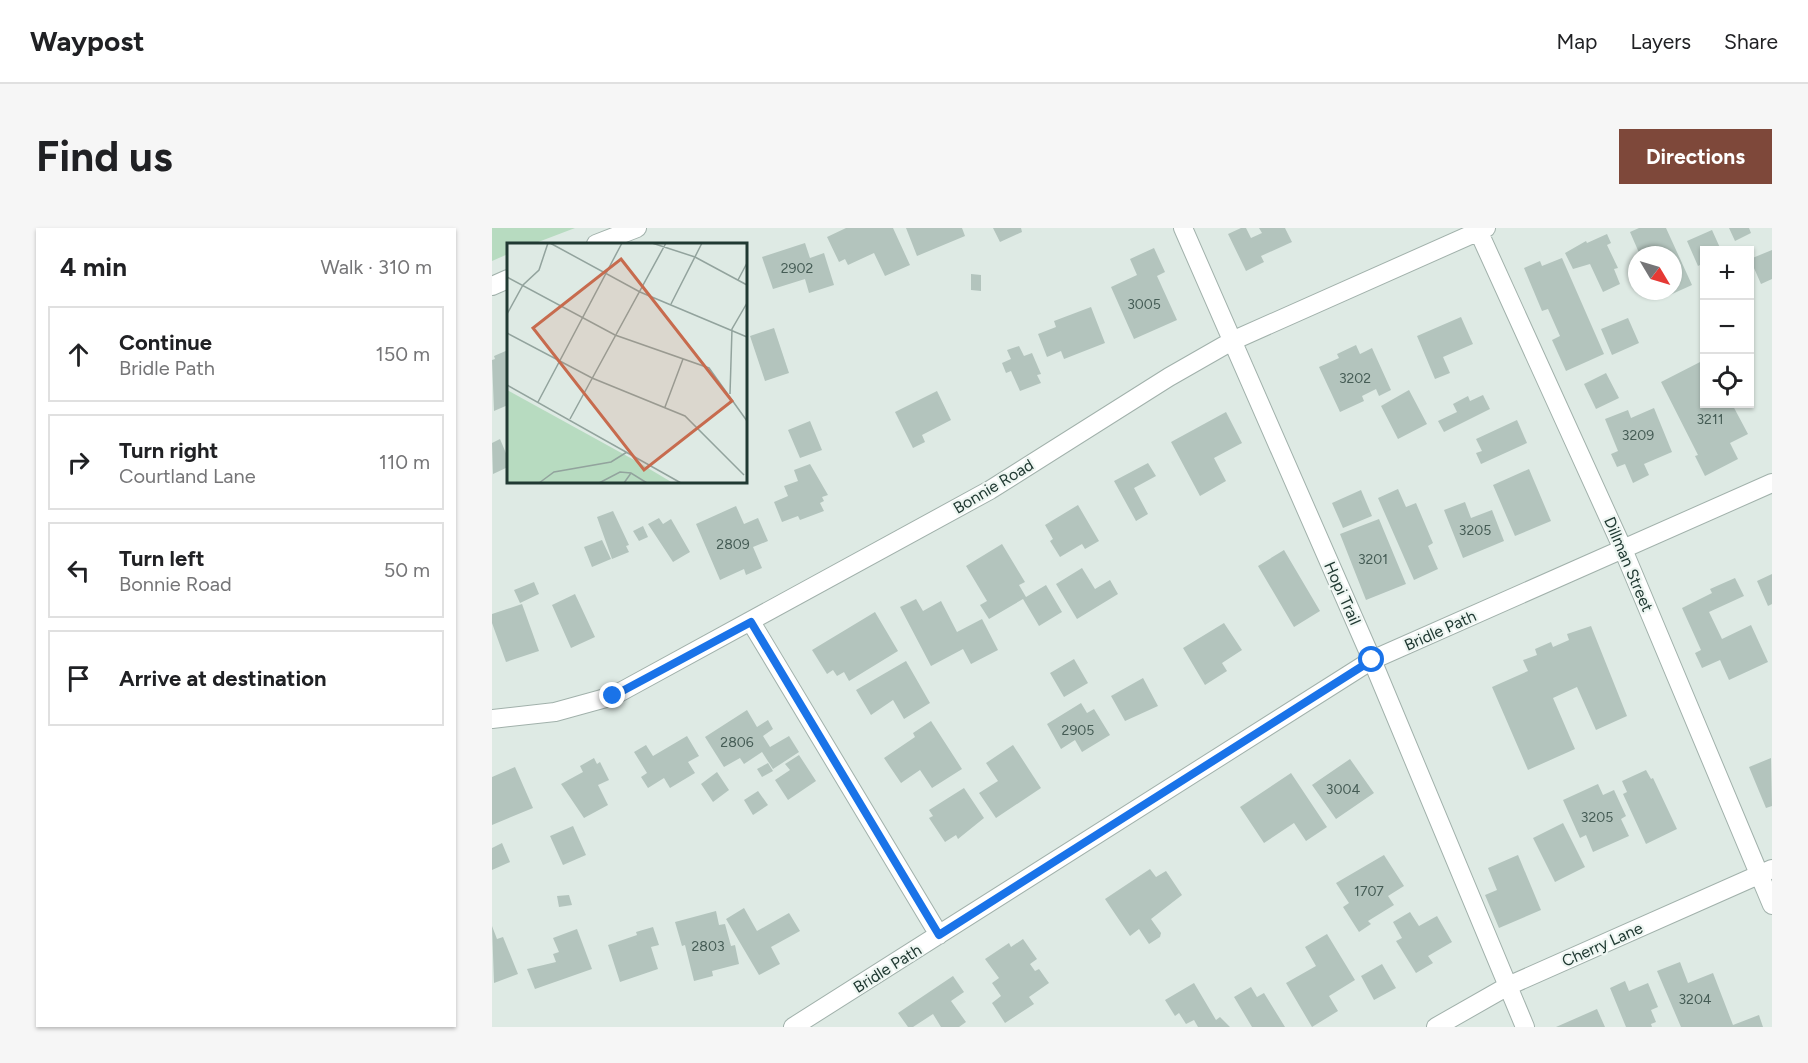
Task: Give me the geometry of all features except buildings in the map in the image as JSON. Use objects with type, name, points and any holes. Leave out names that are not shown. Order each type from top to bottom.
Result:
[{"type":"street","points":[[599,243],[637,228]]},
{"type":"street","name":"Hopi Trail","points":[[1183,228],[1372,660],[1525,1027]]},
{"type":"street","name":"Bonnie Road","points":[[492,719],[555,712],[613,696],[990,490],[1169,377],[1232,341],[1480,229]]},
{"type":"street","name":"Dillman Street","points":[[1480,229],[1765,872],[1772,905]]},
{"type":"street","points":[[492,286],[507,279]]},
{"type":"street","name":"Bridle Path","points":[[793,1027],[1372,660],[1622,547],[1772,483]]},
{"type":"street","points":[[751,622],[939,935]]},
{"type":"street","name":"Cherry Lane","points":[[1436,1027],[1508,986],[1765,872]]},
{"type":"green space","points":[[492,228],[575,228],[536,243],[507,243],[507,254],[492,261]]},
{"type":"route","points":[[613,696],[751,622],[939,935],[1372,660]]}]
